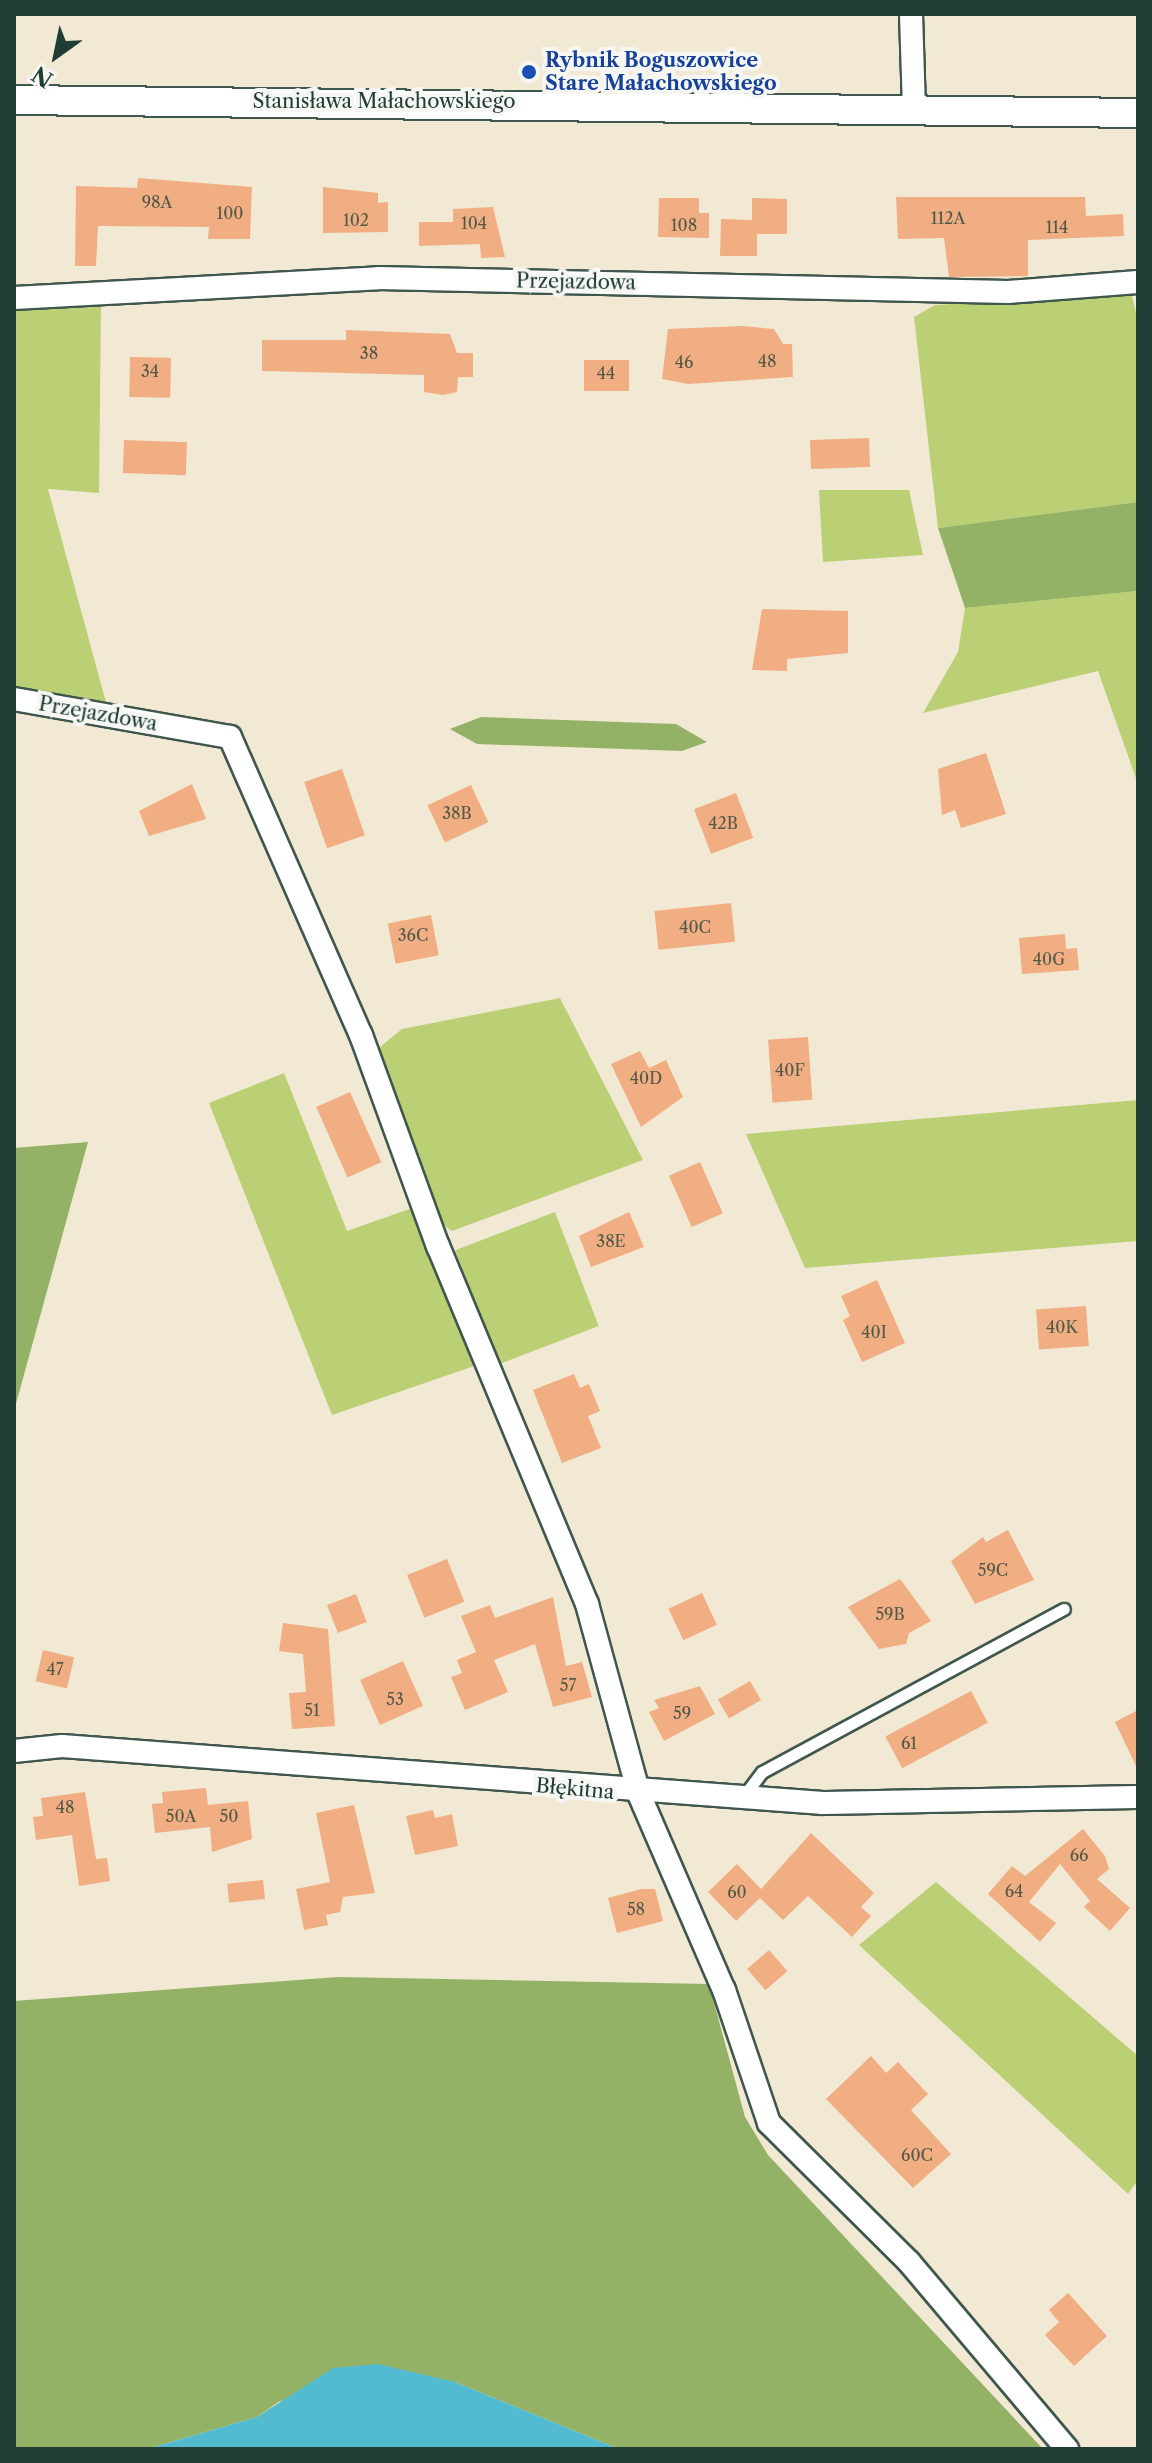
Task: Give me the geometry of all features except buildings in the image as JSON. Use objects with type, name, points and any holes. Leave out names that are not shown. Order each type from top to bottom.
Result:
[{"type":"street","points":[[911,14],[914,107]]},
{"type":"street","name":"Stanisława Małachowskiego","points":[[14,100],[914,107],[1138,113]]},
{"type":"street","name":"Przejazdowa","points":[[14,298],[378,278],[1008,292],[1138,282]]},
{"type":"street","name":"Przejazdowa","points":[[14,699],[230,737],[361,1035],[438,1246],[587,1604],[639,1794]]},
{"type":"street","name":"Błękitna","points":[[14,1751],[62,1746],[639,1794],[900,1805],[1138,1797]]},
{"type":"street","points":[[639,1794],[724,1990],[769,2123],[909,2262],[1067,2449]]},
{"type":"lane","points":[[742,1798],[762,1772],[1064,1609]]},
{"type":"green space","points":[[1131,293],[1138,320],[1138,502],[938,528],[914,317],[935,305]]},
{"type":"green space","points":[[101,305],[99,493],[48,489],[107,706],[14,691],[14,309]]},
{"type":"green space","points":[[819,490],[909,490],[923,555],[823,562]]},
{"type":"green space","points":[[1138,502],[1138,591],[965,608],[938,528]]},
{"type":"green space","points":[[1138,591],[1138,784],[1098,671],[923,713],[958,652],[965,608]]},
{"type":"green space","points":[[481,717],[676,724],[707,742],[682,751],[477,744],[450,729]]},
{"type":"green space","points":[[560,998],[643,1160],[452,1231],[442,1224],[383,1080],[380,1047],[402,1029]]},
{"type":"green space","points":[[284,1073],[347,1231],[415,1207],[480,1364],[332,1415],[209,1103]]},
{"type":"green space","points":[[1138,1100],[1138,1241],[805,1268],[746,1134]]},
{"type":"green space","points":[[88,1142],[14,1411],[14,1148]]},
{"type":"green space","points":[[555,1212],[599,1326],[499,1364],[455,1250]]},
{"type":"green space","points":[[936,1882],[1138,2056],[1138,2180],[1128,2194],[859,1945]]},
{"type":"green space","points":[[338,1977],[709,1984],[745,2117],[768,2155],[1043,2449],[619,2449],[455,2382],[280,2401],[257,2417],[147,2449],[14,2449],[14,2001]]},
{"type":"water","points":[[378,2364],[455,2382],[619,2449],[147,2449],[257,2417],[333,2368]]},
{"type":"place","name":"Rybnik Boguszowice Stare Małachowskiego","points":[[529,72]]}]
